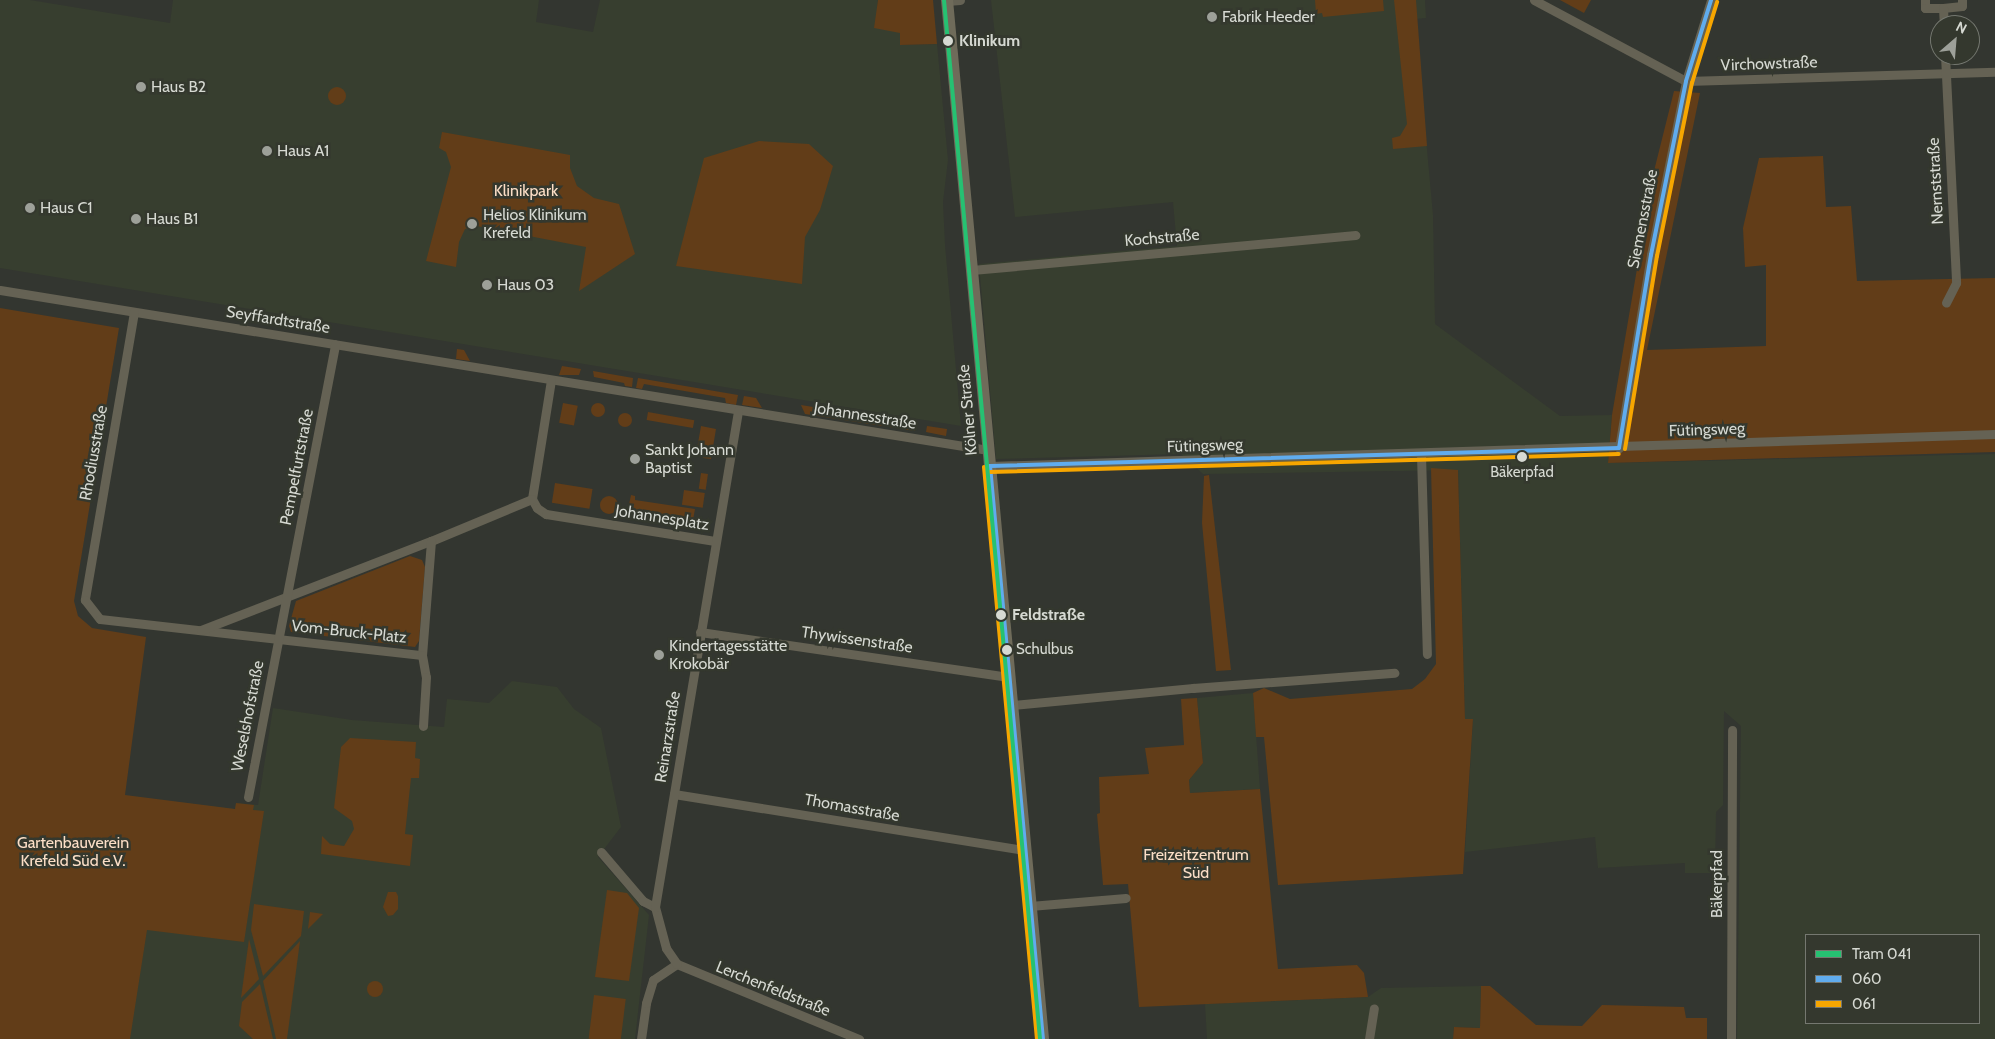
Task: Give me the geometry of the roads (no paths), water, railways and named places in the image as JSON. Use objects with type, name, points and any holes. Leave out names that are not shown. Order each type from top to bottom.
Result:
[{"type":"main road","name":"Kölner Straße","points":[[951,0],[972,270],[1042,1039]]},
{"type":"street","name":"Virchowstraße","points":[[1534,0],[1686,81],[1995,72]]},
{"type":"street","name":"Siemensstraße","points":[[1619,448],[1651,255],[1686,81],[1711,0]]},
{"type":"street","points":[[1925,0],[1925,8],[1962,6],[1962,0]]},
{"type":"street","points":[[1943,8],[1943,15]]},
{"type":"street","name":"Nernststraße","points":[[1946,65],[1956,283],[1946,303]]},
{"type":"street","name":"Kochstraße","points":[[972,270],[1355,235]]},
{"type":"street","name":"Seyffardtstraße","points":[[0,290],[551,380]]},
{"type":"street","name":"Rhodiusstraße","points":[[134,312],[85,600],[100,619],[198,632]]},
{"type":"street","name":"Pempelfurtstraße","points":[[287,596],[335,344]]},
{"type":"street","points":[[532,499],[551,380],[738,411]]},
{"type":"street","name":"Johannesstraße","points":[[738,411],[988,450]]},
{"type":"street","name":"Johannesplatz","points":[[532,499],[537,508],[546,514],[715,542],[738,411]]},
{"type":"street","name":"Fütingsweg","points":[[990,466],[1420,455],[1995,434]]},
{"type":"street","points":[[1420,455],[1427,654]]},
{"type":"street","name":"Vom-Bruck-Platz","points":[[198,632],[431,541],[532,499]]},
{"type":"street","name":"Vom-Bruck-Platz","points":[[198,632],[422,655],[431,541]]},
{"type":"street","name":"Reinarzstraße","points":[[677,964],[666,948],[654,908],[715,542]]},
{"type":"street","name":"Vom-Bruck-Platz","points":[[278,640],[287,596]]},
{"type":"street","name":"Thywissenstraße","points":[[700,632],[1009,677]]},
{"type":"street","name":"Weselshofstraße","points":[[248,798],[278,640]]},
{"type":"street","points":[[422,655],[426,678],[423,726]]},
{"type":"street","points":[[1012,705],[1193,688],[1394,673]]},
{"type":"street","name":"Bäkerpfad","points":[[1731,1039],[1732,730]]},
{"type":"street","name":"Thomasstraße","points":[[674,794],[1025,850]]},
{"type":"street","points":[[601,852],[644,901],[654,908]]},
{"type":"street","points":[[1030,906],[1126,898]]},
{"type":"street","points":[[641,1039],[646,1003],[653,980],[677,964]]},
{"type":"street","name":"Lerchenfeldstraße","points":[[677,964],[859,1039]]},
{"type":"street","points":[[1369,1039],[1374,1008]]},
{"type":"tram line","name":"041","points":[[944,0],[1040,1039]]},
{"type":"place","name":"Fabrik Heeder","points":[[1212,17]]},
{"type":"place","name":"Klinikum","points":[[948,41]]},
{"type":"place","name":"Haus B2","points":[[141,87]]},
{"type":"place","name":"Haus A1","points":[[267,151]]},
{"type":"place","name":"Haus C1","points":[[30,208]]},
{"type":"place","name":"Haus B1","points":[[136,219]]},
{"type":"place","name":"Helios Klinikum Krefeld","points":[[472,224]]},
{"type":"place","name":"Haus 03","points":[[487,285]]},
{"type":"place","name":"Bäkerpfad","points":[[1522,457]]},
{"type":"place","name":"Sankt Johann Baptist","points":[[635,459]]},
{"type":"place","name":"Feldstraße","points":[[1001,615]]},
{"type":"place","name":"Schulbus","points":[[1007,650]]},
{"type":"place","name":"Kindertagesstätte Krokobär","points":[[659,655]]},
{"type":"park label","name":"Klinikpark","points":[[526,191]]},
{"type":"park label","name":"Gartenbauverein Krefeld Süd e.V.","points":[[73,852]]},
{"type":"park label","name":"Freizeitzentrum Süd","points":[[1196,864]]}]
